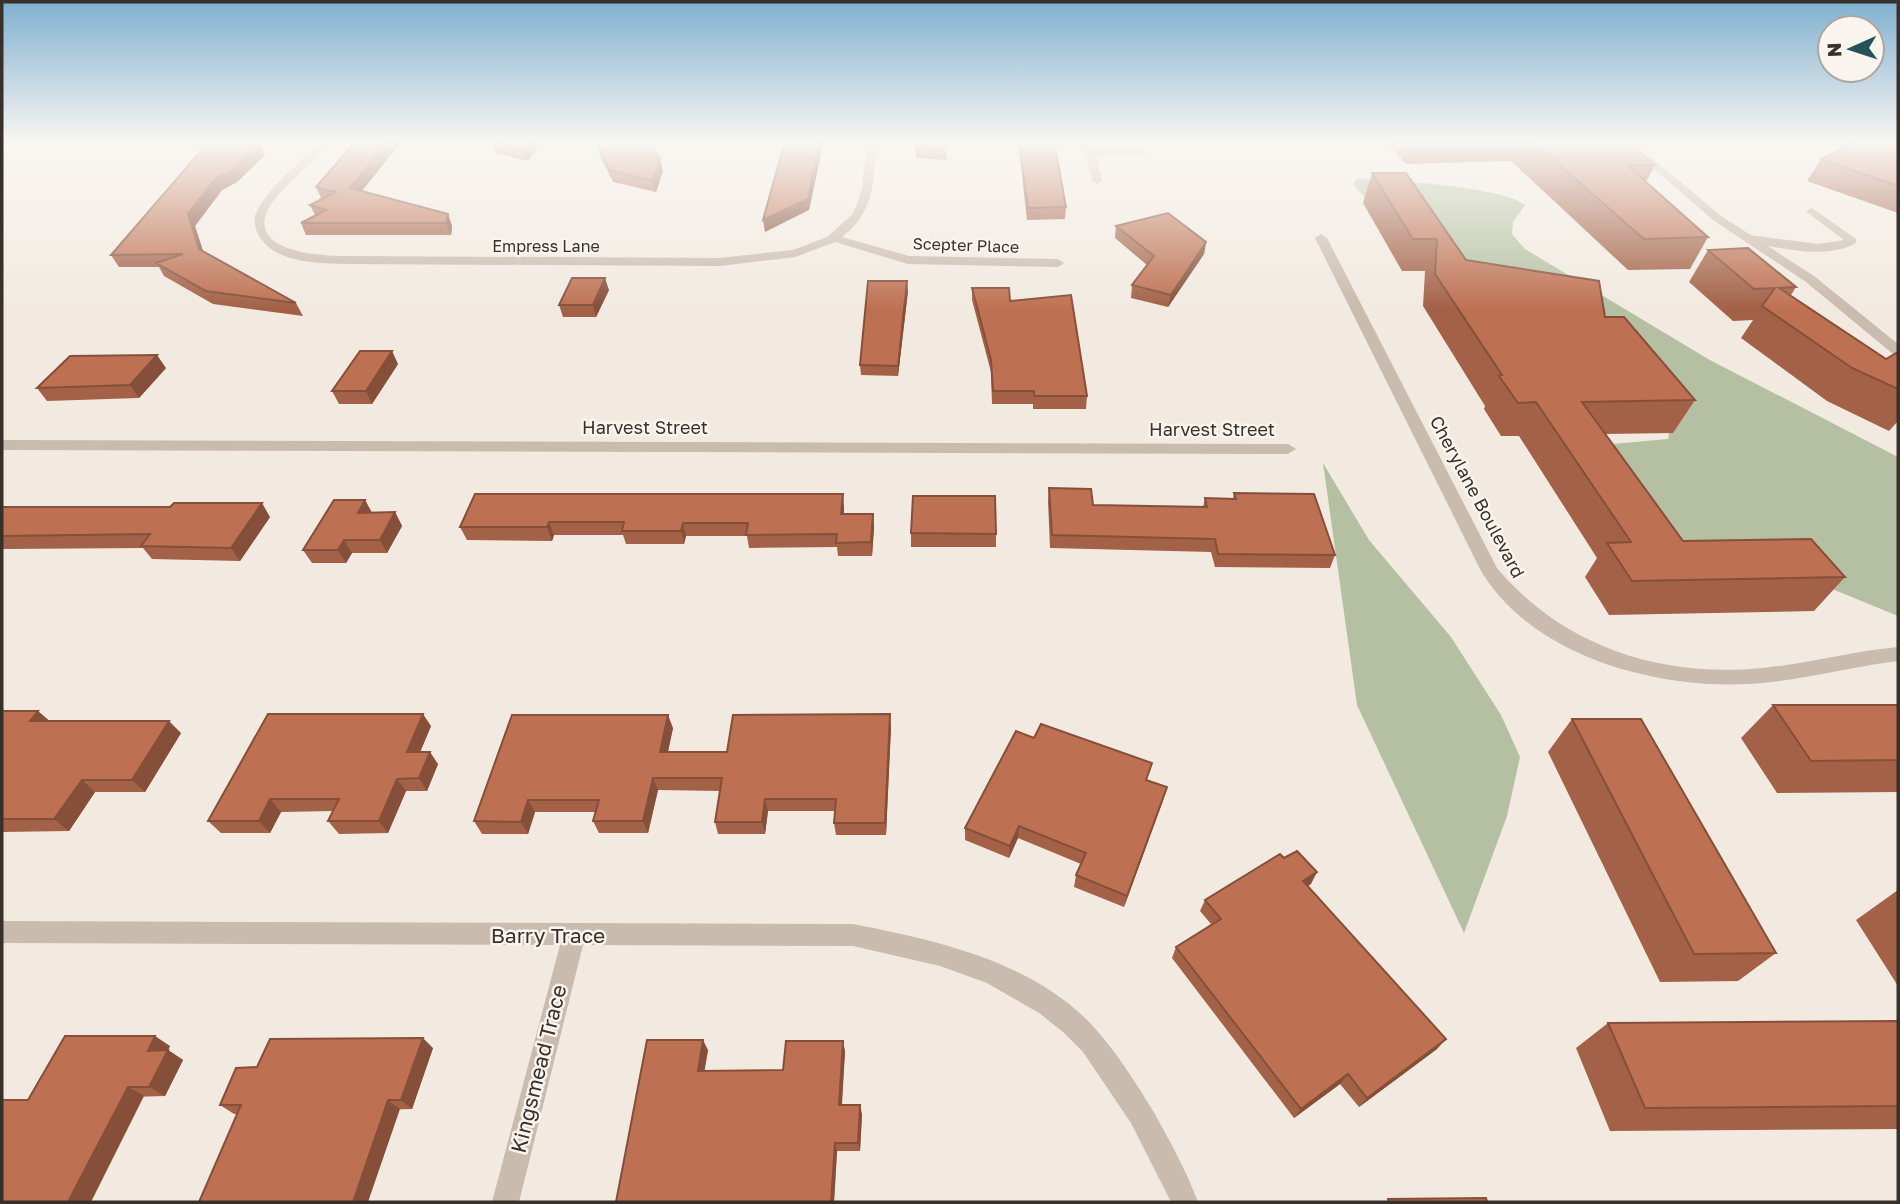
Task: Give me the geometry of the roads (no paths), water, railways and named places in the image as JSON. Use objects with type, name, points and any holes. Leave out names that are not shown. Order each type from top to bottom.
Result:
[{"type":"street","name":"Empress Lane","points":[[274,197],[260,215],[262,234],[269,243],[282,250],[328,259],[581,262],[750,260],[800,251],[833,238]]},
{"type":"street","points":[[833,238],[858,214],[864,197]]},
{"type":"street","points":[[1692,197],[1712,214],[1811,279],[1898,351]]},
{"type":"street","points":[[1750,239],[1819,247],[1838,247],[1852,241],[1812,211]]},
{"type":"street","name":"Scepter Place","points":[[833,238],[908,260],[1058,263]]},
{"type":"street","name":"Cherylane Boulevard","points":[[1321,238],[1490,571],[1504,591],[1546,625],[1573,641],[1626,662],[1729,677],[1898,654]]},
{"type":"street","name":"Harvest Street","points":[[2,445],[1288,449]]},
{"type":"street","name":"Barry Trace","points":[[2,932],[853,935],[928,949],[1003,978],[1073,1023],[1131,1097],[1179,1185],[1184,1202]]},
{"type":"street","name":"Kingsmead Trace","points":[[505,1202],[574,936]]}]
